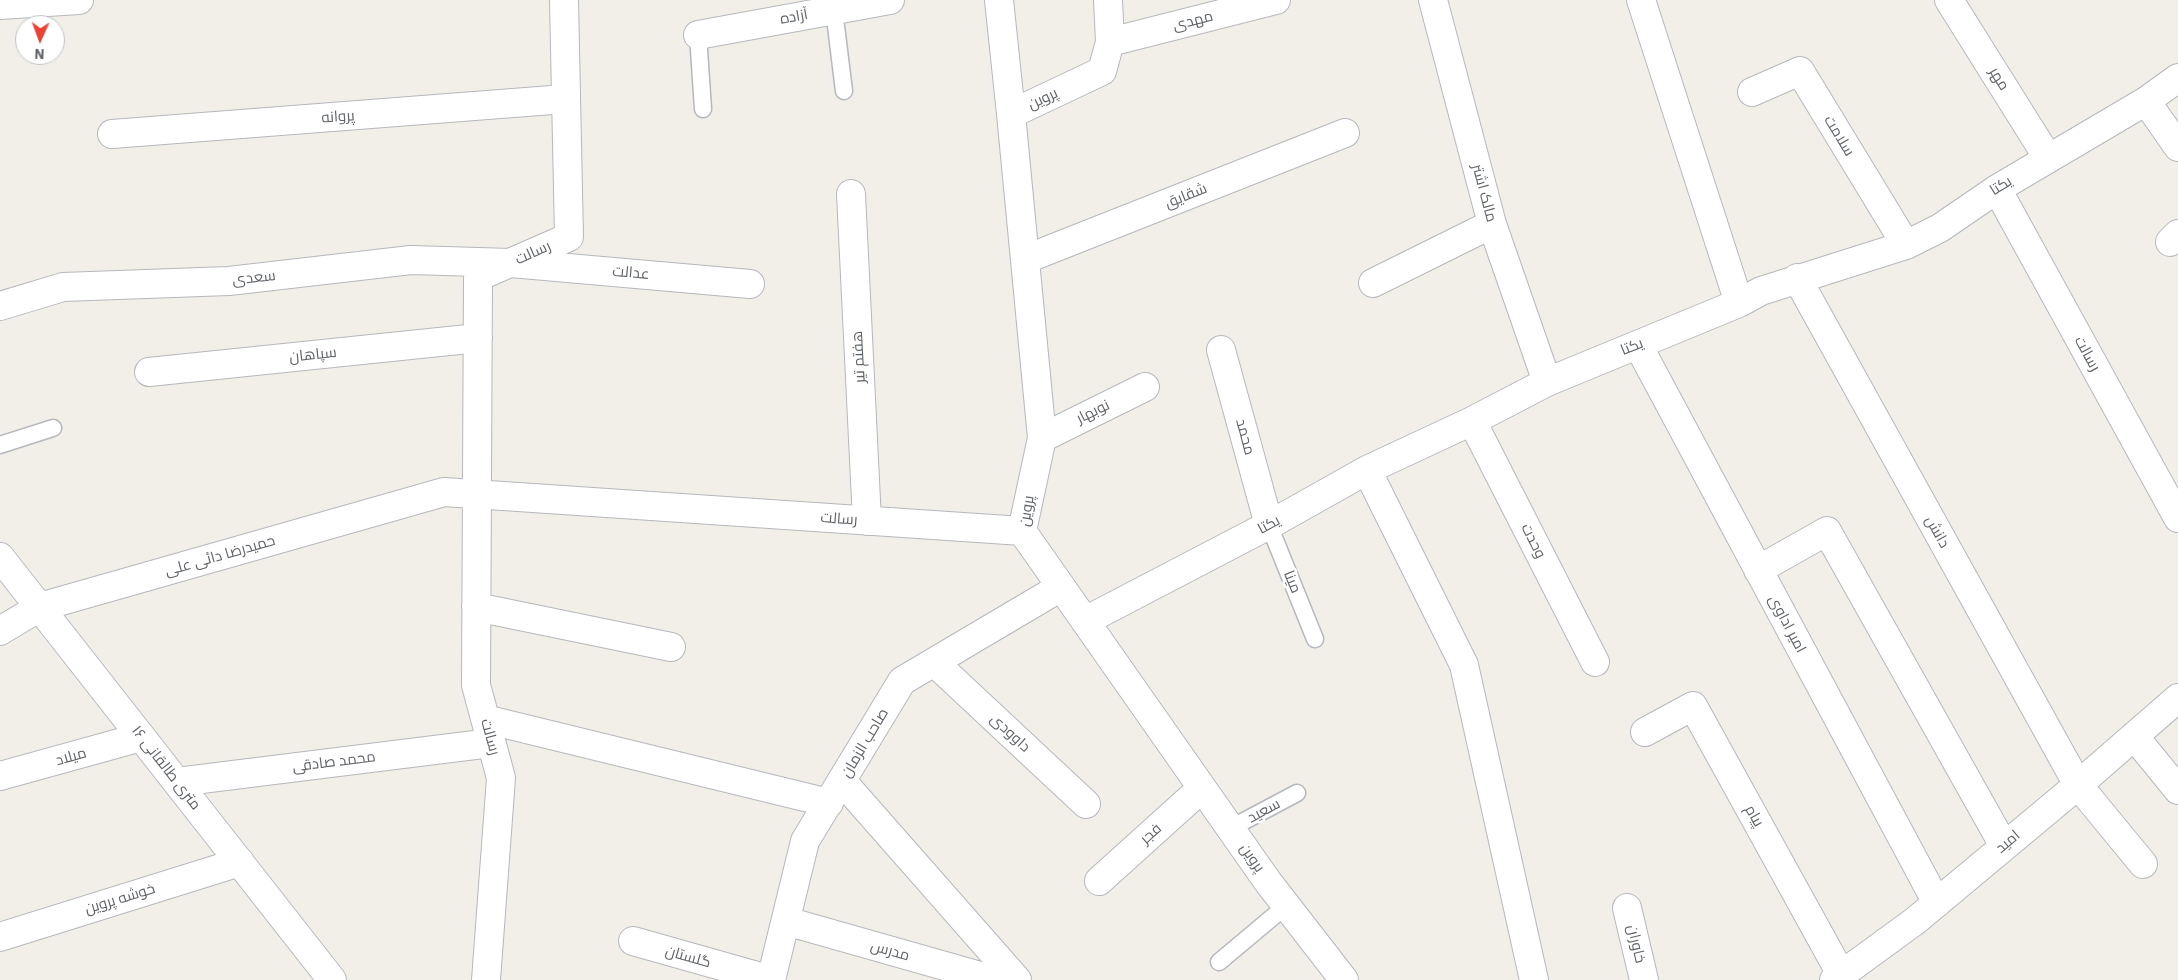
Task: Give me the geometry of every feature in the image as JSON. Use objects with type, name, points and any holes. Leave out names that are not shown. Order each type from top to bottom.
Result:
[{"type":"street","points":[[0,5],[79,0]]},
{"type":"street","name":"رسالت","points":[[486,980],[501,778],[476,685],[478,277],[568,237],[564,0]]},
{"type":"street","name":"آزاده","points":[[698,35],[890,0]]},
{"type":"street","points":[[999,0],[1011,114]]},
{"type":"street","name":"پروین","points":[[1108,0],[1110,42],[1102,71],[1011,114],[1042,438],[1022,531],[1202,788],[1344,980]]},
{"type":"street","name":"مهدی","points":[[1110,42],[1276,0]]},
{"type":"street","name":"مالک اشتر","points":[[1433,0],[1492,224],[1547,382]]},
{"type":"street","points":[[1641,0],[1739,303]]},
{"type":"street","name":"مهر","points":[[1950,0],[2048,158]]},
{"type":"street","name":"سلامت","points":[[1752,92],[1800,72],[1906,245]]},
{"type":"street","name":"یکتا","points":[[1085,621],[1269,525],[1367,470],[1472,421],[1547,382],[1739,303],[1761,291],[1797,278],[1906,245],[1940,228],[1996,189],[2146,101],[2178,78]]},
{"type":"street","name":"پروانه","points":[[112,134],[565,99]]},
{"type":"street","points":[[2146,101],[2178,147]]},
{"type":"street","name":"شقایق","points":[[1026,259],[1345,133]]},
{"type":"street","name":"رسالت","points":[[1996,189],[2178,518]]},
{"type":"street","name":"هفتم تیر","points":[[851,194],[867,521]]},
{"type":"street","points":[[1373,283],[1492,224]]},
{"type":"street","name":"سعدی","points":[[0,306],[63,287],[229,281],[411,260],[511,263]]},
{"type":"street","name":"عدالت","points":[[511,263],[750,284]]},
{"type":"street","name":"دانش","points":[[1797,278],[2078,785],[2143,864]]},
{"type":"street","name":"سپاهان","points":[[149,372],[478,338]]},
{"type":"street","name":"امیر اداوی","points":[[1638,345],[1937,903]]},
{"type":"street","name":"محمد","points":[[1221,350],[1269,525]]},
{"type":"street","name":"نوبهار","points":[[1042,438],[1145,387]]},
{"type":"street","name":"وحدت","points":[[1472,421],[1595,662]]},
{"type":"street","points":[[1367,470],[1464,665],[1534,980]]},
{"type":"street","name":"رسالت","points":[[444,492],[1022,531]]},
{"type":"street","name":"حمیدرضا دائی علی","points":[[0,630],[40,607],[444,492]]},
{"type":"street","points":[[1758,570],[1827,531],[2004,846]]},
{"type":"street","name":"۱۶ متری طالقانی","points":[[0,557],[332,980]]},
{"type":"street","name":"صاحب الزمان","points":[[771,980],[805,841],[902,681],[1061,587]]},
{"type":"street","points":[[476,607],[671,647]]},
{"type":"street","name":"داوودی","points":[[934,662],[1086,804]]},
{"type":"street","name":"امید","points":[[1837,977],[1915,921],[2078,785],[2178,698]]},
{"type":"street","name":"پیام","points":[[1645,732],[1693,706],[1837,977]]},
{"type":"street","points":[[488,731],[835,792],[1016,980]]},
{"type":"street","name":"محمد صادقی","points":[[177,782],[488,731]]},
{"type":"street","points":[[2134,736],[2178,790]]},
{"type":"street","name":"میلاد","points":[[0,776],[142,737]]},
{"type":"street","name":"فجر","points":[[1099,881],[1202,788]]},
{"type":"street","name":"خوشه پروین","points":[[0,937],[240,862]]},
{"type":"street","name":"خاوران","points":[[1627,908],[1644,980]]},
{"type":"street","name":"مدرس","points":[[786,921],[994,980]]},
{"type":"street","name":"گلستان","points":[[633,941],[771,980]]},
{"type":"lane","points":[[834,10],[844,91]]},
{"type":"lane","points":[[698,35],[703,109]]},
{"type":"lane","points":[[0,445],[53,428]]},
{"type":"lane","name":"مینا","points":[[1269,525],[1315,639]]},
{"type":"lane","name":"سعید","points":[[1231,828],[1297,793]]},
{"type":"lane","points":[[1219,962],[1287,905]]}]
